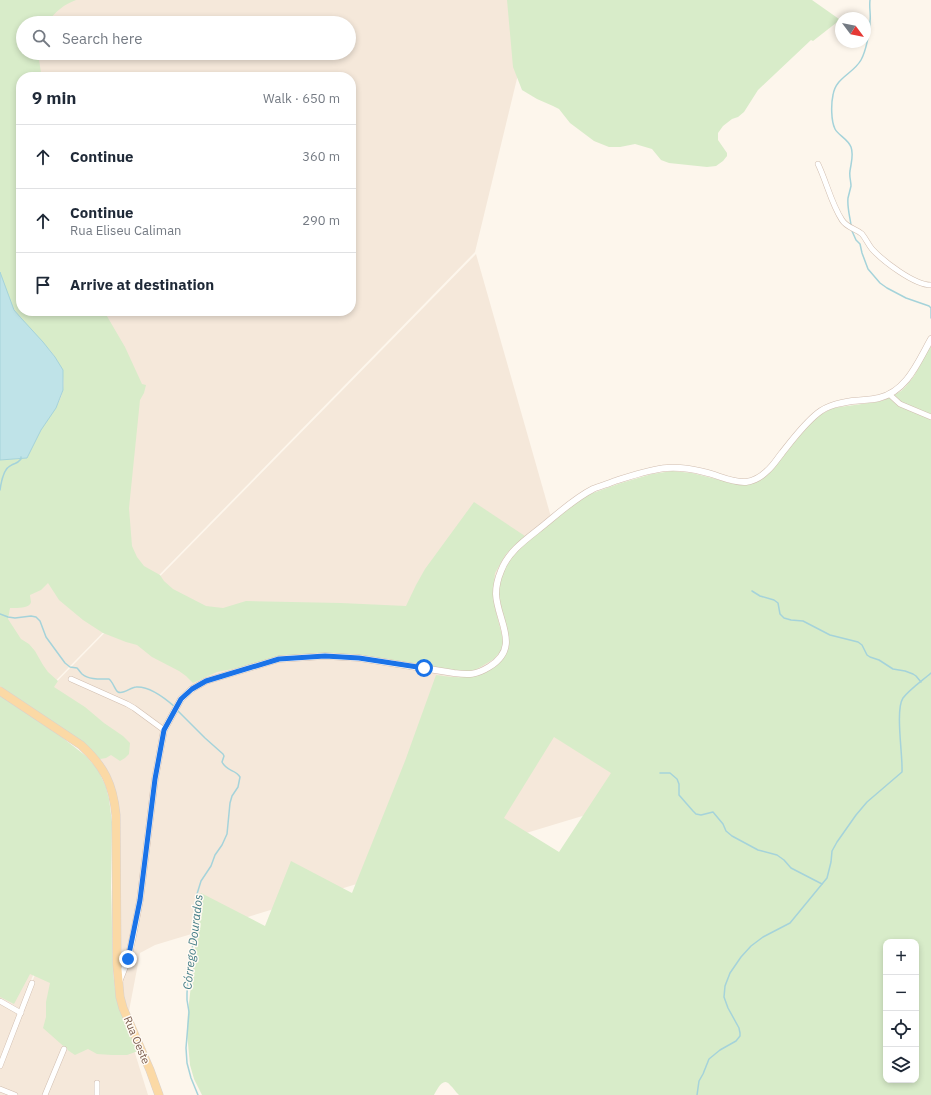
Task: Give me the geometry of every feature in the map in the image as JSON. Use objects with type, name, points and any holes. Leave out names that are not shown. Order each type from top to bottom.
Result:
[{"type":"main road","name":"Rua Oeste","points":[[0,690],[81,745],[97,761],[112,789],[116,815],[116,927],[120,997],[123,1008],[150,1070],[156,1094]]},
{"type":"street","points":[[818,164],[833,205],[845,224],[860,232],[871,248],[895,268],[918,282],[931,285]]},
{"type":"street","points":[[119,984],[128,959],[135,929],[155,779],[164,730],[181,699],[192,689],[206,681],[279,659],[325,656],[359,658],[469,675],[481,672],[494,664],[502,655],[506,645],[506,634],[498,607],[496,594],[497,581],[501,569],[509,556],[521,544],[573,502],[595,488],[625,478],[665,468],[682,468],[705,472],[738,482],[748,482],[759,477],[768,471],[798,432],[820,411],[841,403],[879,398],[900,387],[909,378],[931,339]]},
{"type":"street","points":[[889,394],[900,404],[931,417]]},
{"type":"street","points":[[71,679],[127,704],[164,730]]},
{"type":"street","points":[[0,1066],[32,983]]},
{"type":"street","points":[[0,1002],[21,1014]]},
{"type":"street","points":[[44,1095],[64,1049]]},
{"type":"street","points":[[97,1083],[97,1095]]},
{"type":"street","points":[[0,1089],[15,1095]]},
{"type":"shaded area","points":[[0,0],[536,0],[475,252],[30,707],[28,714],[92,764],[109,803],[107,918],[62,973],[37,965],[20,1009],[0,998]]},
{"type":"shaded area","points":[[476,254],[632,801],[155,945],[140,953],[125,1032],[114,985],[111,930],[114,803],[96,762],[30,709]]},
{"type":"shaded area","points":[[38,967],[129,1034],[148,1095],[0,1095],[0,1002],[20,1013]]},
{"type":"green space","points":[[0,0],[76,0],[67,4],[53,16],[16,16],[16,60],[39,60],[41,72],[16,72],[16,312],[8,296],[0,272]]},
{"type":"green space","points":[[507,0],[812,0],[835,16],[835,24],[813,41],[811,40],[758,90],[744,112],[723,126],[718,133],[718,140],[727,153],[727,156],[716,166],[707,167],[669,163],[661,160],[652,149],[635,144],[620,147],[609,147],[594,141],[570,123],[559,109],[522,90],[513,67]]},
{"type":"green space","points":[[19,316],[107,316],[125,347],[142,384],[146,385],[140,400],[129,508],[132,546],[137,557],[144,566],[160,575],[173,589],[206,606],[223,608],[246,601],[406,606],[425,569],[474,502],[525,536],[506,554],[495,573],[493,592],[495,608],[504,643],[501,651],[494,659],[472,672],[456,672],[425,665],[380,658],[332,654],[217,672],[193,683],[179,671],[152,657],[137,645],[103,633],[83,620],[59,600],[48,583],[41,590],[30,595],[31,602],[28,606],[22,608],[10,608],[8,619],[21,639],[29,644],[48,672],[58,681],[54,687],[85,707],[130,743],[129,754],[120,761],[111,755],[100,759],[64,729],[0,686],[0,460],[27,458],[37,437],[57,406],[63,390],[63,377],[60,365],[54,355]]},
{"type":"green space","points":[[931,345],[931,1095],[459,1095],[445,1082],[440,1085],[434,1095],[202,1095],[194,1079],[190,1065],[187,1033],[195,951],[196,906],[201,893],[265,926],[291,861],[352,893],[405,761],[436,675],[461,677],[477,675],[496,665],[507,649],[498,596],[499,583],[507,562],[525,543],[570,506],[590,494],[652,474],[672,471],[692,473],[736,484],[748,485],[758,481],[816,417],[833,408],[884,400],[901,391],[914,376]],"holes":[[[554,737],[611,773],[559,852],[504,818]]]},
{"type":"green space","points":[[0,696],[59,735],[86,756],[98,770],[106,787],[112,822],[111,886],[113,972],[115,989],[118,1003],[138,1051],[127,1055],[112,1055],[97,1054],[88,1049],[75,1055],[69,1051],[43,1028],[46,1017],[46,1002],[50,983],[30,974],[14,1004],[0,997]]},
{"type":"water","points":[[0,272],[16,312],[16,316],[19,316],[43,342],[63,370],[63,390],[56,408],[41,430],[27,458],[0,460]]},
{"type":"waterway","points":[[851,225],[848,198],[851,186],[850,173],[852,150],[848,142],[835,129],[832,117],[832,103],[833,95],[838,84],[858,65],[863,56],[869,30],[870,0]]},
{"type":"waterway","points":[[852,231],[856,240],[860,244],[868,269],[880,283],[906,298],[929,306],[931,308],[931,318]]},
{"type":"waterway","name":"Córrego Dourados","points":[[0,490],[4,473],[10,466],[18,462],[21,457]]},
{"type":"waterway","points":[[752,591],[778,603],[780,614],[784,618],[803,621],[830,635],[858,642],[862,645],[867,655],[870,657],[879,660],[893,669],[913,674],[921,682]]},
{"type":"waterway","name":"Córrego Dourados","points":[[0,614],[15,618],[31,616],[36,617],[40,621],[46,637],[65,663],[70,667],[77,668],[85,676],[95,679],[109,679],[120,693],[132,688],[141,687],[152,691],[175,707]]},
{"type":"waterway","points":[[697,1095],[699,1081],[709,1059],[720,1050],[736,1041],[740,1036],[739,1028],[724,997],[725,986],[730,973],[751,946],[763,937],[790,923],[827,878],[832,851],[856,815],[867,802],[902,772],[899,722],[901,704],[903,698],[931,673]]},
{"type":"waterway","name":"Córrego Dourados","points":[[177,710],[223,754],[224,756],[222,762],[224,765],[240,777],[238,787],[232,796],[230,803],[227,834],[215,855],[211,866],[201,881],[197,894],[194,937],[187,993],[189,1012],[186,1048],[187,1063],[198,1095]]},
{"type":"waterway","points":[[660,773],[670,773],[677,779],[679,784],[679,795],[696,814],[701,815],[713,812],[723,824],[726,831],[732,836],[758,850],[777,855],[791,868],[822,884]]},
{"type":"route","points":[[128,959],[140,900],[155,779],[164,730],[181,699],[192,689],[206,681],[279,659],[325,656],[359,658],[424,668]]}]
